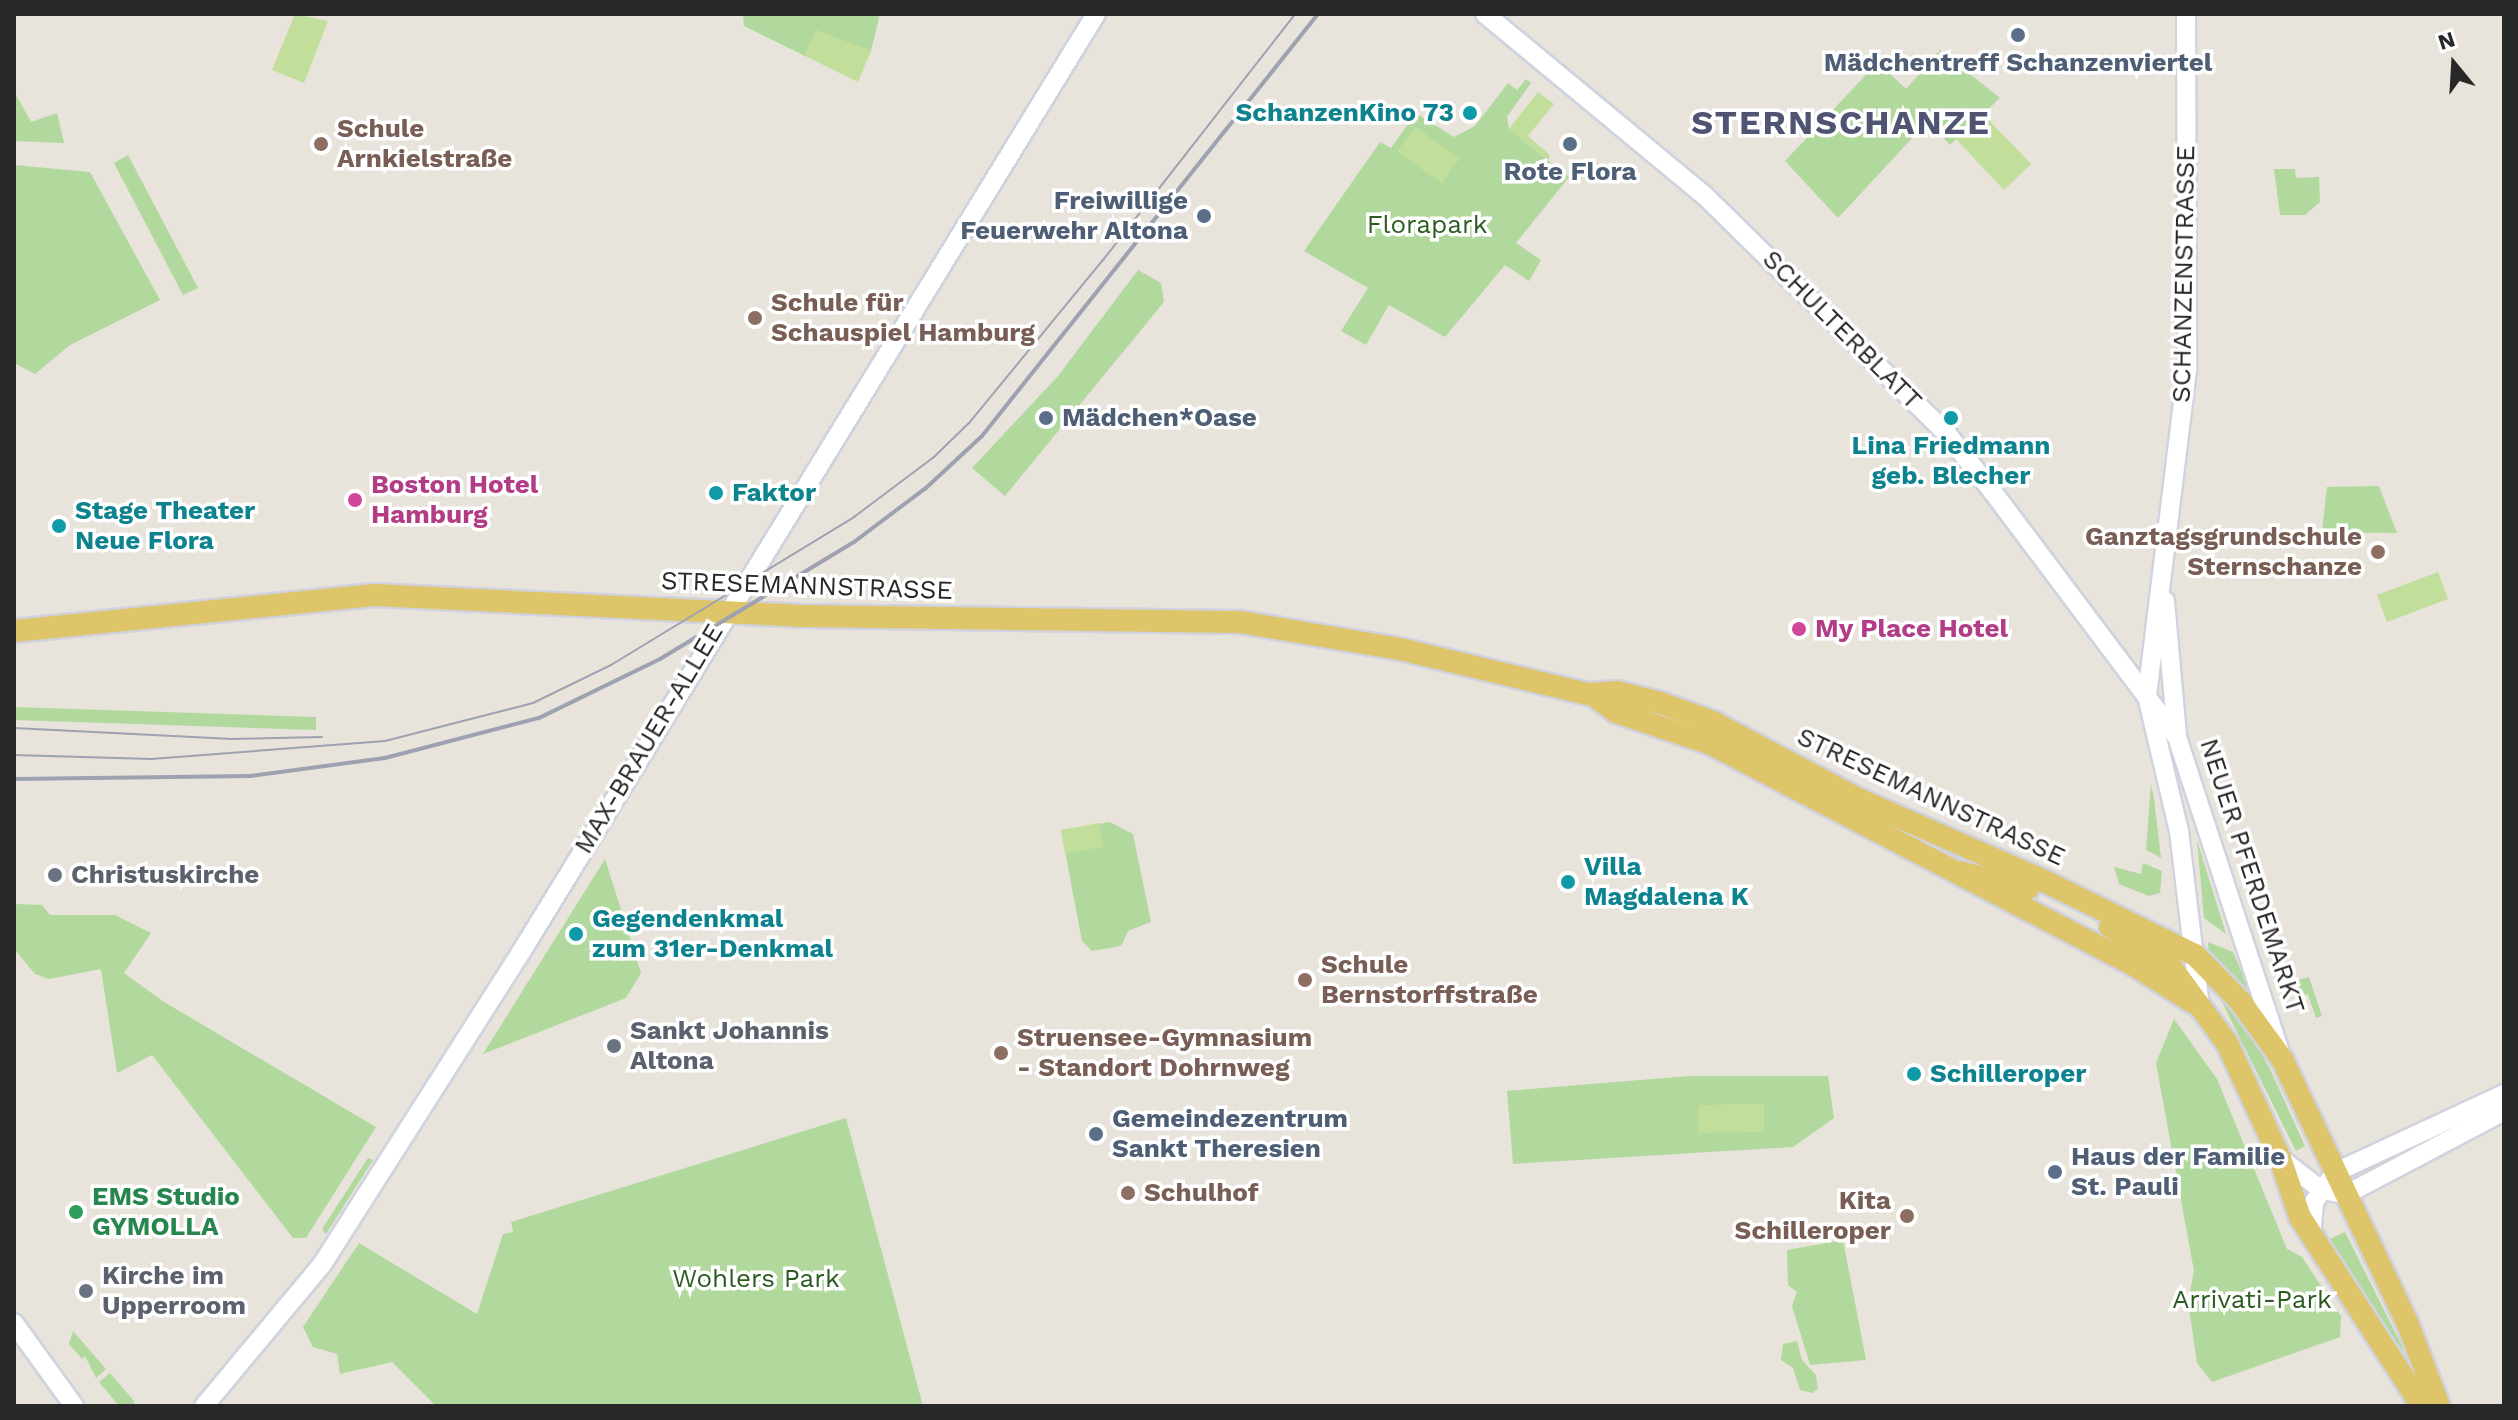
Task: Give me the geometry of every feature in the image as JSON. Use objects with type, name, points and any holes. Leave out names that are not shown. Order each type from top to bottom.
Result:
[{"type":"main road","name":"STRESEMANNSTRASSE","points":[[14,631],[374,595],[725,612],[1260,624],[1488,667],[1593,695],[1616,712],[1711,744],[1845,818],[1959,872],[2134,965],[2200,1007]]},
{"type":"main road","name":"STRESEMANNSTRASSE","points":[[1593,695],[1617,692],[1713,722],[1856,798],[2067,891],[2195,955]]},
{"type":"main road","name":"NEUER PFERDEMARKT","points":[[2195,955],[2240,1001],[2282,1059],[2327,1181],[2345,1195],[2413,1336],[2439,1406]]},
{"type":"main road","name":"NEUER PFERDEMARKT","points":[[2200,1007],[2227,1043],[2280,1158],[2289,1193],[2311,1237],[2378,1332],[2422,1406]]},
{"type":"street","name":"MAX-BRAUER-ALLEE","points":[[204,1406],[323,1263],[523,949],[725,612],[1096,14]]},
{"type":"street","name":"SCHULTERBLATT","points":[[1485,14],[1704,195],[1947,434],[2147,696]]},
{"type":"street","name":"SCHANZENSTRASSE","points":[[2147,696],[2187,370],[2186,14]]},
{"type":"street","name":"SCHANZENSTRASSE","points":[[2163,581],[2177,737]]},
{"type":"street","name":"NEUER PFERDEMARKT","points":[[2147,696],[2177,737],[2282,1059]]},
{"type":"street","name":"NEUER PFERDEMARKT","points":[[2147,696],[2177,819],[2200,1007]]},
{"type":"street","points":[[2311,1237],[2313,1207],[2327,1181],[2504,1094]]},
{"type":"street","points":[[2345,1195],[2504,1111]]},
{"type":"street","name":"NEUER PFERDEMARKT","points":[[2280,1158],[2327,1181]]},
{"type":"street","points":[[14,1323],[74,1406]]},
{"type":"green space","points":[[295,14],[328,21],[304,83],[272,70]]},
{"type":"green space","points":[[743,14],[880,14],[871,51],[816,31],[805,56],[744,26]]},
{"type":"green space","points":[[816,30],[871,51],[858,82],[805,56]]},
{"type":"green space","points":[[1940,50],[2000,98],[1950,145],[1928,121],[1838,218],[1785,161],[1878,62],[1906,89]]},
{"type":"green space","name":"Florapark","points":[[1526,79],[1531,83],[1507,117],[1509,129],[1569,177],[1516,243],[1541,260],[1529,281],[1505,265],[1445,337],[1389,305],[1366,345],[1341,331],[1368,288],[1304,251],[1380,142],[1391,148],[1416,113],[1454,137],[1475,126],[1508,83],[1517,90]]},
{"type":"green space","points":[[14,91],[31,122],[57,113],[64,143],[14,141]]},
{"type":"green space","points":[[1538,92],[1554,104],[1528,136],[1550,155],[1548,160],[1509,129]]},
{"type":"green space","points":[[1983,114],[2031,164],[2004,190],[1956,139]]},
{"type":"green space","points":[[1415,127],[1460,158],[1442,183],[1397,152]]},
{"type":"green space","points":[[128,155],[198,288],[183,295],[114,163]]},
{"type":"green space","points":[[14,165],[90,172],[160,300],[70,345],[35,374],[14,363]]},
{"type":"green space","points":[[2274,169],[2295,169],[2296,178],[2319,177],[2320,202],[2305,215],[2280,215]]},
{"type":"green space","points":[[1138,270],[1161,283],[1164,302],[1005,496],[972,468],[1058,376]]},
{"type":"green space","points":[[2379,486],[2397,533],[2322,532],[2327,487]]},
{"type":"green space","points":[[2438,572],[2448,599],[2387,622],[2377,595]]},
{"type":"green space","points":[[14,707],[316,717],[316,730],[14,720]]},
{"type":"green space","points":[[2151,784],[2154,799],[2161,858],[2146,850]]},
{"type":"green space","points":[[1110,822],[1133,834],[1151,922],[1128,931],[1121,946],[1092,951],[1082,941],[1061,830]]},
{"type":"green space","points":[[1099,823],[1103,847],[1065,853],[1061,830]]},
{"type":"green space","points":[[2197,840],[2226,934],[2204,918]]},
{"type":"green space","points":[[605,859],[641,973],[626,998],[483,1054]]},
{"type":"green space","points":[[2143,863],[2162,871],[2160,893],[2149,896],[2119,884],[2114,867],[2141,874]]},
{"type":"green space","points":[[15,904],[42,905],[50,915],[115,915],[151,933],[124,973],[164,1002],[376,1127],[306,1238],[293,1238],[152,1055],[117,1073],[101,969],[49,979],[35,974],[14,949]]},
{"type":"green space","points":[[2208,942],[2233,952],[2256,1005],[2209,954]]},
{"type":"green space","points":[[2309,977],[2322,1016],[2316,1018],[2308,995],[2296,991],[2293,981]]},
{"type":"green space","points":[[2216,990],[2241,1017],[2270,1069],[2305,1146],[2296,1151]]},
{"type":"green space","name":"Arrivati-Park","points":[[2174,1019],[2217,1079],[2287,1249],[2302,1257],[2341,1316],[2340,1337],[2212,1382],[2197,1363],[2188,1301],[2194,1271],[2156,1063]]},
{"type":"green space","points":[[1689,1076],[1828,1076],[1834,1118],[1793,1147],[1513,1164],[1507,1091]]},
{"type":"green space","points":[[1764,1104],[1764,1132],[1699,1133],[1698,1105]]},
{"type":"green space","name":"Wohlers Park","points":[[846,1118],[923,1406],[436,1406],[392,1362],[340,1374],[337,1354],[313,1347],[303,1327],[359,1243],[477,1314],[503,1234],[513,1232],[511,1222]]},
{"type":"green space","points":[[368,1158],[373,1160],[326,1234],[322,1229]]},
{"type":"green space","points":[[2345,1232],[2404,1350],[2402,1352],[2325,1241]]},
{"type":"green space","points":[[1843,1240],[1866,1360],[1810,1365],[1792,1306],[1797,1292],[1788,1285],[1787,1250]]},
{"type":"green space","points":[[73,1331],[106,1369],[96,1378],[85,1356],[82,1359],[69,1344]]},
{"type":"green space","points":[[1797,1341],[1802,1360],[1816,1375],[1818,1389],[1812,1393],[1800,1390],[1793,1368],[1781,1360],[1783,1344]]},
{"type":"green space","points":[[110,1373],[134,1401],[134,1406],[119,1406],[99,1382]]},
{"type":"tram line","points":[[14,755],[151,759],[385,741],[533,703],[611,665],[854,517],[934,457],[969,423],[1103,260],[1295,14]]},
{"type":"tram line","points":[[14,728],[228,739],[322,737]]},
{"type":"railway","points":[[14,779],[250,776],[385,758],[539,718],[660,659],[854,542],[926,488],[982,436],[1318,14]]},
{"type":"place","name":"Mädchentreff Schanzenviertel","points":[[2018,35]]},
{"type":"place","name":"SchanzenKino 73","points":[[1470,113]]},
{"type":"place","name":"Schule Arnkielstraße","points":[[321,144]]},
{"type":"place","name":"Rote Flora","points":[[1570,144]]},
{"type":"place","name":"Freiwillige Feuerwehr Altona","points":[[1204,216]]},
{"type":"place","name":"Schule für Schauspiel Hamburg","points":[[755,318]]},
{"type":"place","name":"Mädchen*Oase","points":[[1046,418]]},
{"type":"place","name":"Lina Friedmann geb. Blecher","points":[[1951,418]]},
{"type":"place","name":"Faktor","points":[[716,493]]},
{"type":"place","name":"Boston Hotel Hamburg","points":[[355,500]]},
{"type":"place","name":"Stage Theater Neue Flora","points":[[59,526]]},
{"type":"place","name":"Ganztagsgrundschule Sternschanze","points":[[2378,552]]},
{"type":"place","name":"My Place Hotel","points":[[1799,629]]},
{"type":"place","name":"Christuskirche","points":[[55,875]]},
{"type":"place","name":"Villa Magdalena K","points":[[1568,882]]},
{"type":"place","name":"Gegendenkmal zum 31er-Denkmal","points":[[576,934]]},
{"type":"place","name":"Schule Bernstorffstraße","points":[[1305,980]]},
{"type":"place","name":"Sankt Johannis Altona","points":[[614,1046]]},
{"type":"place","name":"Struensee-Gymnasium - Standort Dohrnweg","points":[[1001,1053]]},
{"type":"place","name":"Schilleroper","points":[[1914,1074]]},
{"type":"place","name":"Gemeindezentrum Sankt Theresien","points":[[1096,1134]]},
{"type":"place","name":"Haus der Familie St. Pauli","points":[[2055,1172]]},
{"type":"place","name":"Schulhof","points":[[1128,1193]]},
{"type":"place","name":"EMS Studio GYMOLLA","points":[[76,1212]]},
{"type":"place","name":"Kita Schilleroper","points":[[1907,1216]]},
{"type":"place","name":"Kirche im Upperroom","points":[[86,1291]]},
{"type":"district","name":"STERNSCHANZE","points":[[1841,123]]}]
